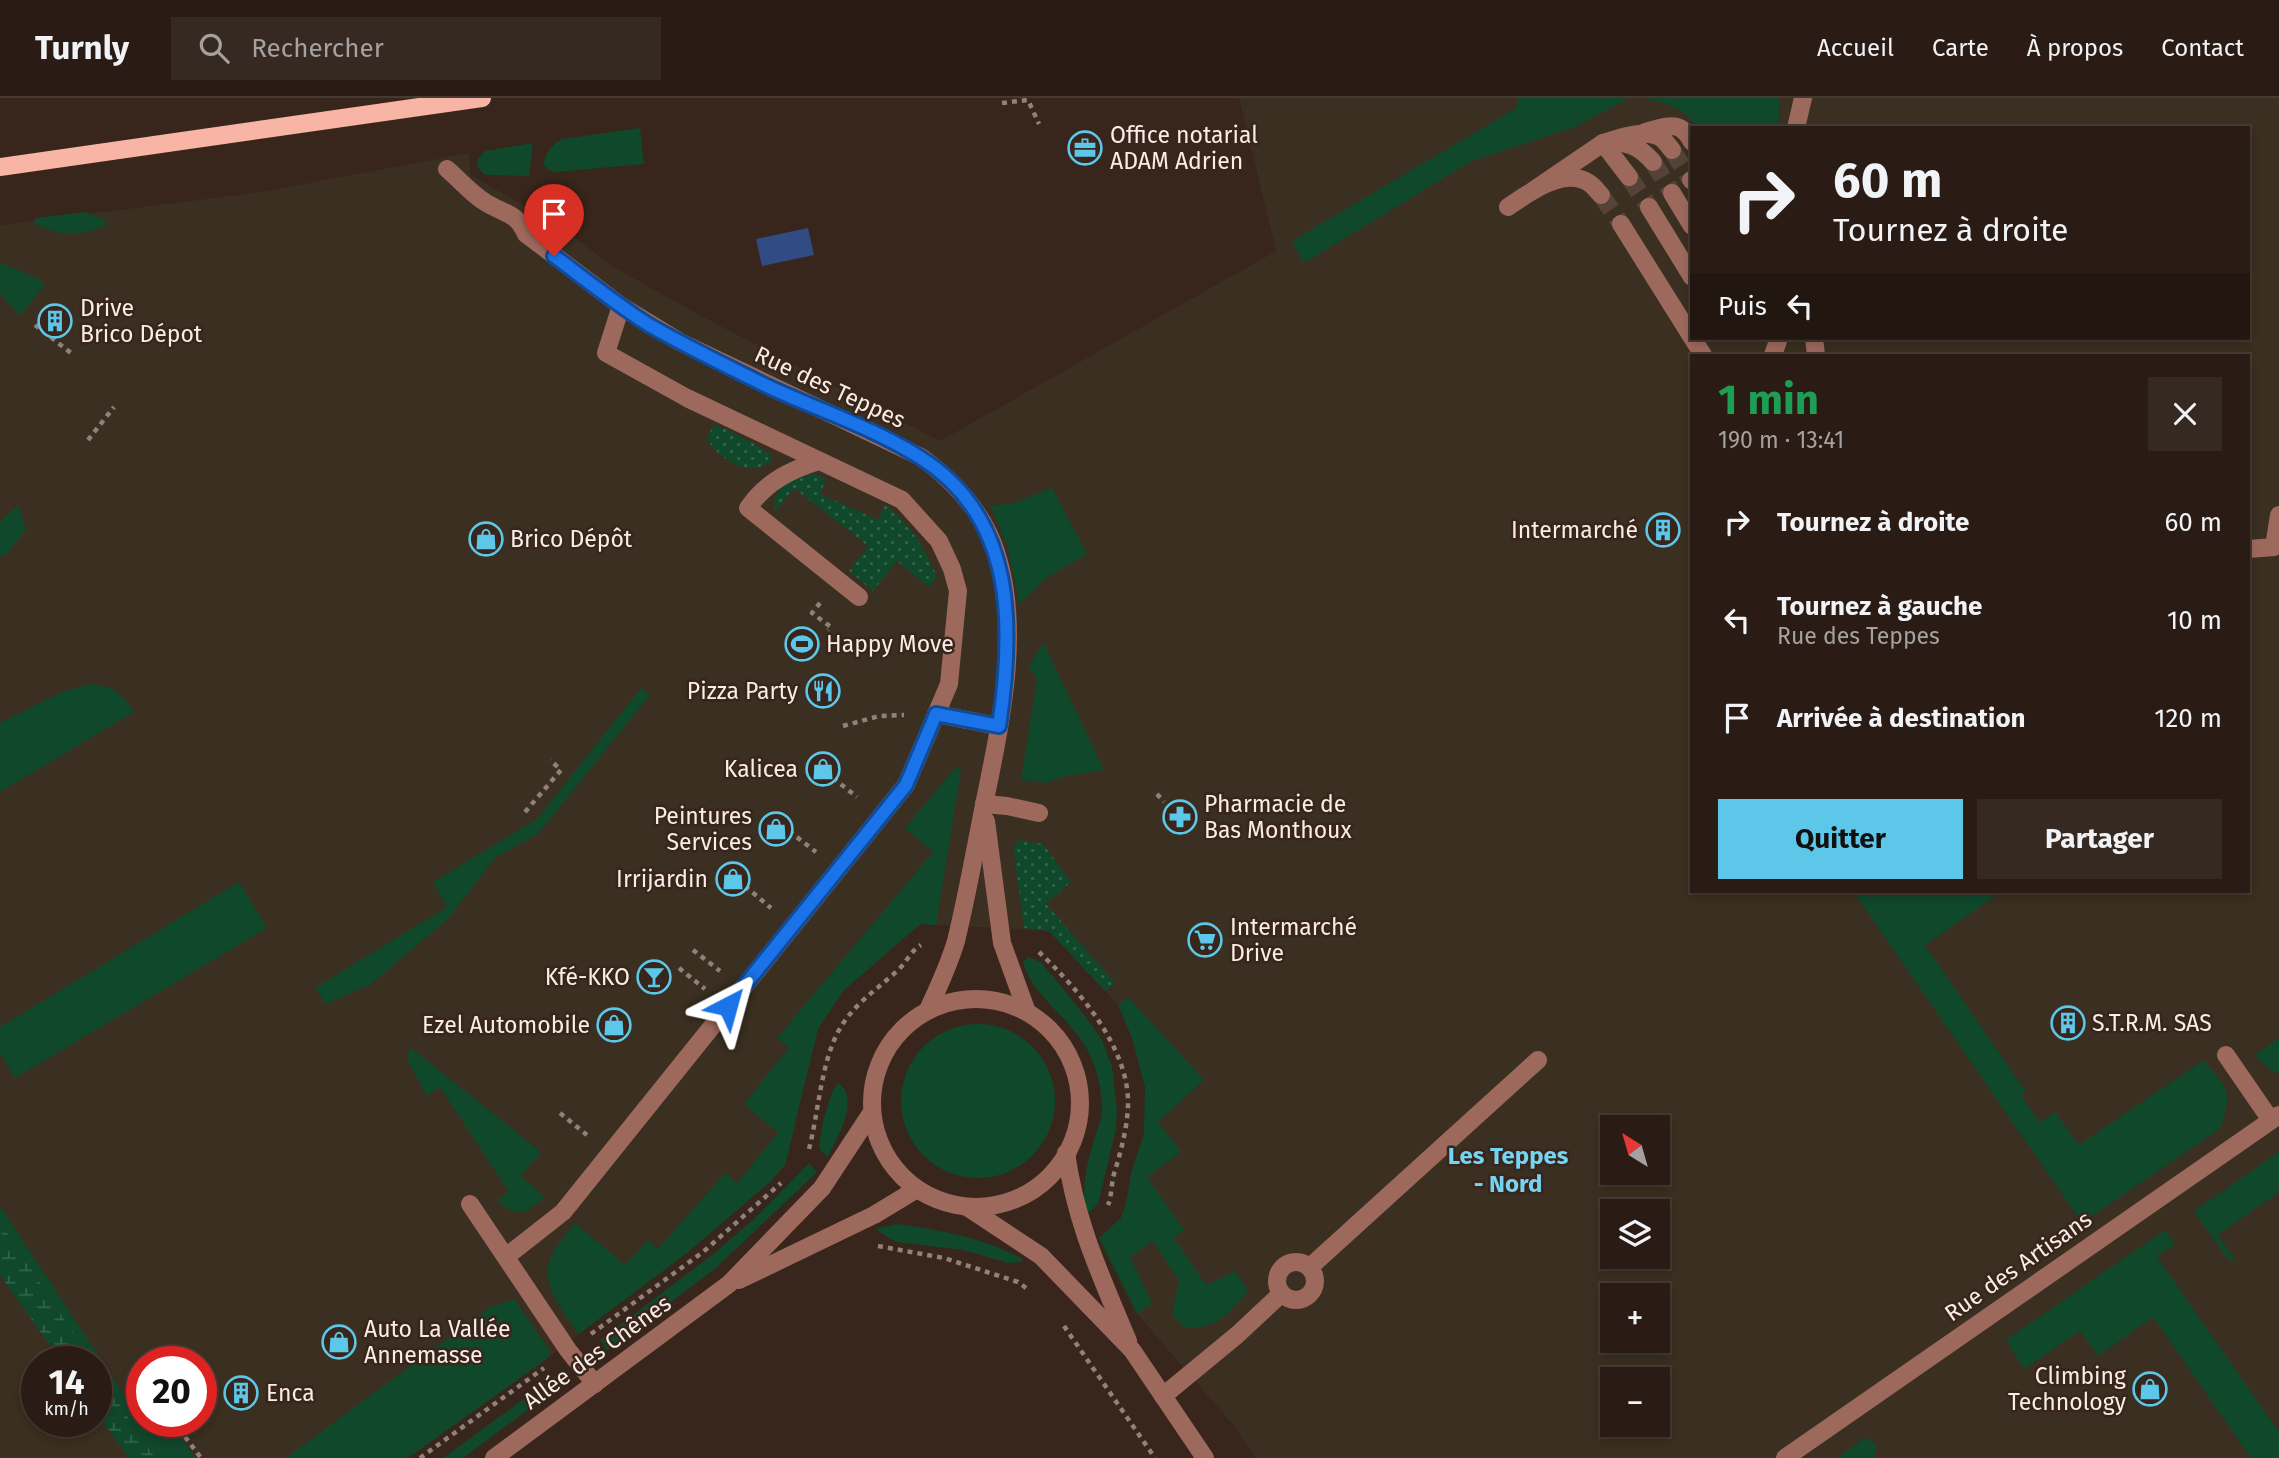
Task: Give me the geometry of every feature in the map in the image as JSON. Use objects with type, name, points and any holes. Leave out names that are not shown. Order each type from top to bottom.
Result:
[{"type":"main road","points":[[0,167],[481,98]]},
{"type":"street","points":[[1796,126],[1803,98]]},
{"type":"street","points":[[1508,207],[1603,143],[1671,125],[1679,126],[1690,138]]},
{"type":"street","points":[[1634,135],[1661,138],[1672,150]]},
{"type":"street","points":[[1603,143],[1628,144],[1644,152],[1653,162]]},
{"type":"street","points":[[1603,143],[1629,177]]},
{"type":"street","name":"Rue des Teppes","points":[[447,169],[492,206],[503,210],[522,224],[526,234],[621,306],[680,342],[921,457],[943,474],[980,518],[992,542],[1004,586],[1006,671],[999,726],[955,943],[928,1010]]},
{"type":"street","points":[[1534,190],[1544,184],[1577,179],[1590,183],[1601,195]]},
{"type":"street","points":[[1672,193],[1690,223]]},
{"type":"street","points":[[1649,207],[1690,274]]},
{"type":"street","points":[[1621,225],[1690,329]]},
{"type":"street","points":[[507,1256],[563,1212],[906,785],[949,684],[958,591],[952,569],[939,541],[902,500],[687,398],[606,353],[621,306]]},
{"type":"street","points":[[819,461],[776,479],[755,497],[748,508],[859,597]]},
{"type":"street","points":[[2250,549],[2274,547],[2279,515]]},
{"type":"street","points":[[936,714],[999,726]]},
{"type":"street","points":[[984,804],[1039,813]]},
{"type":"street","name":"Rue des Teppes","points":[[984,804],[1002,943],[1027,1012]]},
{"type":"street","points":[[978,998],[1004,1002],[1027,1012],[1049,1028],[1066,1050],[1076,1075],[1080,1101],[1076,1129],[1066,1153],[1052,1173],[1035,1188],[1014,1199],[991,1206],[967,1207],[941,1201],[917,1189],[895,1169],[879,1142],[872,1112],[874,1081],[884,1053],[903,1028],[928,1010],[952,1001],[978,998]]},
{"type":"street","points":[[2226,1055],[2274,1117]]},
{"type":"street","points":[[1310,1267],[1538,1060]]},
{"type":"street","name":"Allée des Chênes","points":[[494,1458],[729,1284],[828,1179],[872,1112]]},
{"type":"street","name":"Rue des Artisans","points":[[1785,1458],[2274,1117]]},
{"type":"street","points":[[1066,1153],[1072,1193],[1082,1227],[1132,1350]]},
{"type":"street","name":"Allée des Chênes","points":[[729,1284],[874,1215],[917,1189]]},
{"type":"street","points":[[471,1204],[568,1350],[595,1384]]},
{"type":"street","points":[[967,1207],[1041,1256],[1132,1350],[1205,1458]]},
{"type":"street","points":[[1299,1262],[1310,1267],[1315,1284],[1309,1295],[1303,1299],[1291,1300],[1281,1294],[1276,1279],[1286,1263],[1299,1262]]},
{"type":"street","points":[[1163,1396],[1237,1335],[1281,1294]]},
{"type":"path","points":[[1002,103],[1028,100],[1039,124]]},
{"type":"path","points":[[35,325],[71,353]]},
{"type":"path","points":[[88,440],[114,407]]},
{"type":"path","points":[[811,613],[831,628],[828,630]]},
{"type":"path","points":[[843,726],[879,716],[936,714]]},
{"type":"path","points":[[526,812],[561,770],[550,760]]},
{"type":"path","points":[[1157,794],[1164,802]]},
{"type":"path","points":[[828,1179],[807,1154],[817,1117],[823,1071],[841,1026],[870,992],[899,970],[915,948],[928,942],[955,943]]},
{"type":"path","points":[[1002,943],[1020,943],[1037,950],[1098,1018],[1120,1057],[1129,1102],[1126,1129],[1111,1183],[1110,1202],[1105,1210]]},
{"type":"path","points":[[420,1458],[703,1252],[786,1178]]},
{"type":"path","points":[[858,1222],[879,1248],[944,1258],[1018,1282],[1034,1294]]},
{"type":"path","points":[[1056,1316],[1155,1458]]},
{"type":"path","points":[[185,1437],[201,1458]]},
{"type":"shaded area","points":[[1239,98],[2279,98],[2279,1458],[1256,1458],[1235,1427],[1137,1314],[1099,1238],[1121,1218],[1144,1134],[1145,1087],[1132,1038],[1118,1005],[1049,931],[921,924],[843,991],[818,1029],[785,1165],[687,1250],[548,1358],[408,1458],[0,1458],[0,225],[261,192],[469,153],[471,175],[562,228],[614,267],[940,441],[1276,251]]},
{"type":"green space","points":[[1517,98],[1629,98],[1575,127],[1472,161],[1304,263],[1292,241],[1518,107]]},
{"type":"green space","points":[[1643,98],[1780,98],[1778,126],[1697,126],[1688,116],[1666,104]]},
{"type":"green space","points":[[640,128],[644,164],[556,172],[548,170],[544,165],[547,154],[561,139]]},
{"type":"green space","points":[[533,143],[529,176],[485,175],[478,168],[477,160],[485,151]]},
{"type":"green space","points":[[85,212],[106,220],[105,226],[70,234],[54,232],[35,224],[35,218]]},
{"type":"green space","points":[[0,263],[37,278],[45,285],[20,316],[0,294]]},
{"type":"green space","points":[[715,424],[753,443],[771,455],[772,461],[750,468],[727,460],[714,449],[707,437]]},
{"type":"green space","points":[[815,474],[826,479],[820,494],[878,520],[885,505],[903,520],[922,546],[937,576],[929,587],[897,561],[873,591],[849,571],[868,546],[794,488],[775,512],[777,495],[785,484],[798,477]]},
{"type":"green space","points":[[1052,488],[1087,554],[1045,579],[1019,604],[1008,548],[991,506],[1014,503]]},
{"type":"green space","points":[[18,505],[26,530],[7,553],[0,557],[0,522]]},
{"type":"green space","points":[[1043,642],[1104,770],[1065,776],[1046,783],[1021,780],[1037,679],[1029,667]]},
{"type":"green space","points":[[92,684],[116,692],[134,712],[0,792],[0,723],[64,691]]},
{"type":"green space","points":[[641,688],[650,695],[538,834],[496,857],[449,918],[371,984],[326,1004],[315,988],[447,907],[433,882],[537,819]]},
{"type":"green space","points":[[956,767],[961,770],[936,925],[920,924],[843,991],[818,1029],[785,1165],[771,1181],[687,1253],[579,1334],[555,1299],[548,1280],[550,1259],[555,1249],[575,1223],[625,1265],[648,1240],[658,1249],[725,1173],[737,1183],[778,1133],[744,1104],[789,1048],[777,1038],[933,852],[905,828]]},
{"type":"green space","points":[[1020,840],[1043,844],[1071,882],[1046,904],[1115,983],[1105,991],[1049,931],[1024,928],[1013,847]]},
{"type":"green space","points":[[239,882],[267,928],[15,1078],[0,1053],[0,1027]]},
{"type":"green space","points":[[1854,893],[2000,893],[1925,945],[2026,1092],[2021,1095],[2040,1123],[2055,1112],[2079,1145],[2204,1060],[2219,1078],[2227,1097],[2221,1128],[2082,1223]]},
{"type":"green space","points":[[1028,957],[1041,962],[1086,1017],[1102,1040],[1112,1067],[1117,1108],[1116,1129],[1098,1204],[1086,1215],[1086,1175],[1102,1113],[1098,1080],[1086,1048],[1028,975],[1023,962]]},
{"type":"green space","points":[[1128,997],[1204,1080],[1158,1122],[1181,1152],[1147,1177],[1184,1230],[1174,1238],[1206,1285],[1235,1271],[1248,1291],[1221,1319],[1206,1326],[1184,1328],[1172,1313],[1179,1281],[1153,1241],[1130,1257],[1152,1303],[1137,1314],[1099,1238],[1121,1218],[1131,1173],[1144,1134],[1145,1087],[1132,1038],[1118,1005]]},
{"type":"green space","points":[[978,1024],[1007,1030],[1032,1047],[1049,1072],[1055,1101],[1049,1130],[1032,1155],[1007,1172],[978,1178],[949,1172],[924,1155],[907,1130],[901,1101],[907,1072],[924,1047],[949,1030]]},
{"type":"green space","points":[[2279,1038],[2279,1074],[2269,1069],[2255,1055]]},
{"type":"green space","points":[[409,1046],[541,1152],[521,1176],[545,1197],[527,1211],[521,1212],[510,1210],[497,1200],[509,1192],[440,1087],[427,1096],[408,1062]]},
{"type":"green space","points":[[838,1083],[845,1089],[847,1108],[841,1130],[827,1157],[820,1150],[819,1144],[829,1102]]},
{"type":"green space","points":[[2279,1152],[2279,1192],[2218,1235],[2236,1261],[2228,1260],[2194,1211]]},
{"type":"green space","points":[[809,1163],[817,1172],[717,1267],[607,1351],[600,1340],[713,1254],[754,1219]]},
{"type":"green space","points":[[0,1206],[92,1346],[82,1346],[0,1222]]},
{"type":"green space","points":[[0,1222],[82,1346],[50,1346],[0,1275]]},
{"type":"green space","points":[[897,1224],[962,1236],[1023,1259],[1022,1262],[1008,1263],[963,1250],[896,1242],[875,1229]]},
{"type":"green space","points":[[2165,1230],[2175,1244],[2157,1257],[2279,1432],[2279,1458],[2251,1458],[2153,1317],[2098,1356],[2080,1331],[2024,1369],[2006,1340]]},
{"type":"green space","points":[[514,1299],[550,1351],[548,1358],[408,1458],[286,1458],[489,1308]]},
{"type":"green space","points":[[112,1376],[126,1397],[126,1414],[112,1393]]},
{"type":"green space","points":[[555,1376],[562,1385],[463,1458],[443,1458]]},
{"type":"green space","points":[[112,1393],[126,1414],[126,1437],[141,1437],[155,1458],[129,1458],[112,1434]]},
{"type":"green space","points":[[141,1437],[180,1437],[196,1458],[155,1458]]},
{"type":"green space","points":[[1866,1437],[1876,1445],[1876,1458],[1837,1458]]},
{"type":"water","points":[[808,228],[814,255],[762,266],[756,239]]},
{"type":"tunnel","points":[[1672,150],[1690,178]]},
{"type":"tunnel","points":[[1653,162],[1672,193]]},
{"type":"tunnel","points":[[1629,177],[1649,207]]},
{"type":"tunnel","points":[[1601,195],[1621,224]]},
{"type":"place","name":"Office notarial ADAM Adrien","points":[[1085,148]]},
{"type":"place","name":"Drive Brico Dépot","points":[[55,321]]},
{"type":"place","name":"Intermarché","points":[[1663,530]]},
{"type":"place","name":"Brico Dépôt","points":[[486,539]]},
{"type":"place","name":"Happy Move","points":[[802,644]]},
{"type":"place","name":"Pizza Party","points":[[823,691]]},
{"type":"place","name":"Kalicea","points":[[823,769]]},
{"type":"place","name":"Pharmacie de Bas Monthoux","points":[[1180,817]]},
{"type":"place","name":"Peintures Services","points":[[776,829]]},
{"type":"place","name":"Irrijardin","points":[[733,879]]},
{"type":"place","name":"Intermarché Drive","points":[[1205,940]]},
{"type":"place","name":"Kfé-KKO","points":[[654,977]]},
{"type":"place","name":"S.T.R.M. SAS","points":[[2068,1023]]},
{"type":"place","name":"Ezel Automobile","points":[[614,1025]]},
{"type":"place","name":"Auto La Vallée Annemasse","points":[[339,1342]]},
{"type":"place","name":"Climbing Technology","points":[[2150,1389]]},
{"type":"place","name":"Enca","points":[[241,1393]]},
{"type":"district","name":"Les Teppes - Nord","points":[[1508,1170]]},
{"type":"route","points":[[554,256],[621,306],[680,342],[921,457],[943,474],[973,507],[992,542],[1000,568],[1004,586],[1007,644],[999,726],[936,714],[906,785],[728,1006]]}]
